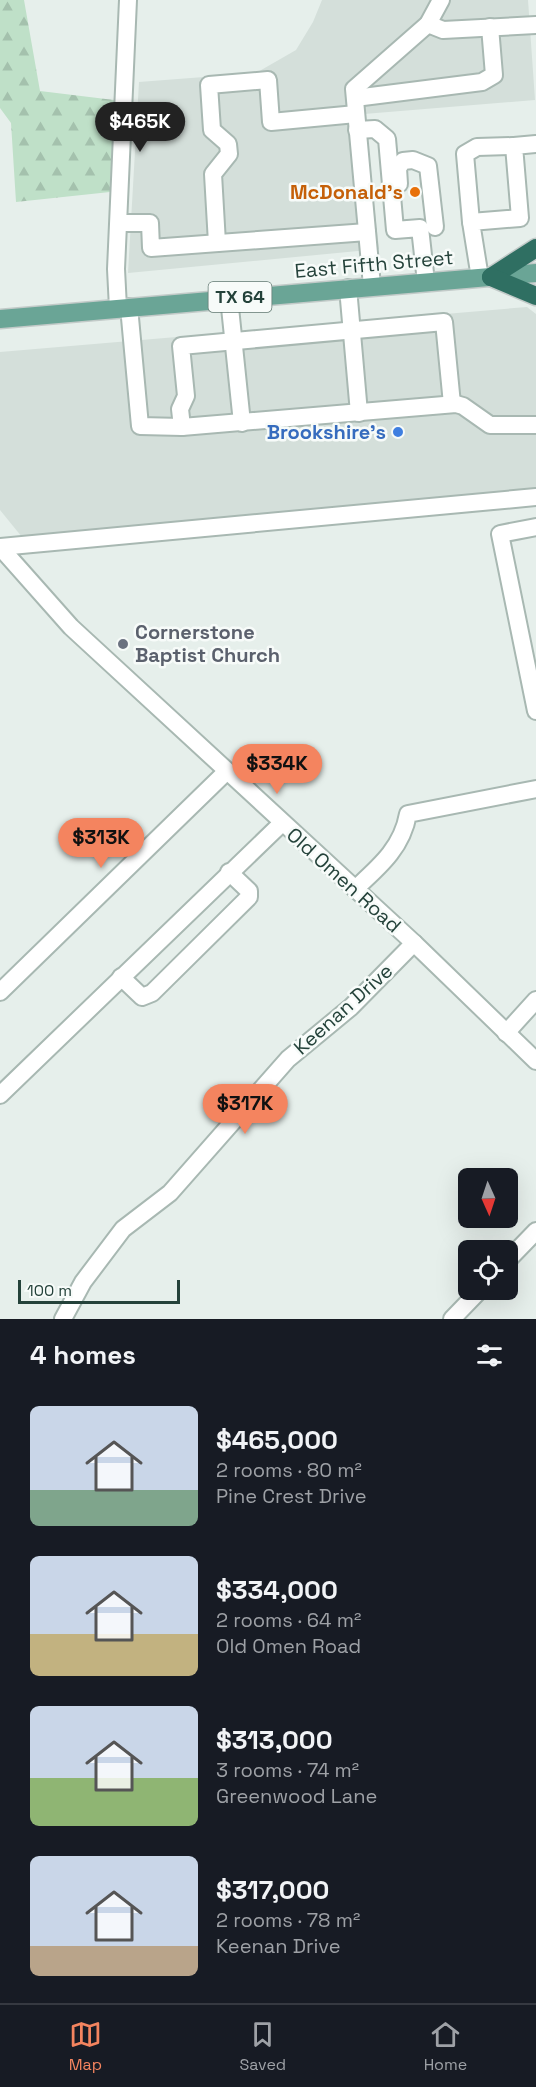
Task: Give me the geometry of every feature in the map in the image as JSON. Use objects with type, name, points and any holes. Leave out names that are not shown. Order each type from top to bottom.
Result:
[{"type":"highway","points":[[486,277],[536,248]]},
{"type":"highway","points":[[486,277],[536,296]]},
{"type":"main road","name":"East Fifth Street","points":[[0,319],[536,273]]},
{"type":"street","points":[[128,0],[116,269],[124,307],[140,426],[182,427],[242,423],[452,404],[463,406],[490,424],[536,425]]},
{"type":"street","points":[[372,286],[354,89],[428,24],[441,0]]},
{"type":"street","points":[[428,24],[443,30],[536,25]]},
{"type":"street","points":[[217,243],[213,174],[229,154],[228,144],[212,130],[209,85],[268,80],[271,122],[356,114],[482,82],[495,75],[490,27]]},
{"type":"street","points":[[356,114],[387,139],[395,230],[420,228],[426,282]]},
{"type":"street","points":[[486,277],[471,222],[465,154],[477,147],[536,144]]},
{"type":"street","points":[[471,222],[520,218],[514,146]]},
{"type":"street","points":[[403,229],[398,168],[403,161],[410,159],[426,163],[430,170],[435,227]]},
{"type":"street","points":[[119,223],[150,223],[151,248],[368,231]]},
{"type":"street","points":[[348,288],[359,413]]},
{"type":"street","points":[[229,298],[242,423]]},
{"type":"street","points":[[182,427],[180,409],[186,396],[182,346],[444,322],[452,404]]},
{"type":"street","points":[[0,547],[536,496]]},
{"type":"street","points":[[536,528],[500,534],[536,708]]},
{"type":"street","name":"Old Omen Road","points":[[0,547],[71,627],[414,944],[536,1061]]},
{"type":"street","points":[[0,992],[226,772]]},
{"type":"street","points":[[355,889],[381,866],[399,844],[408,814],[536,789]]},
{"type":"street","points":[[0,1095],[282,823]]},
{"type":"street","points":[[121,977],[142,997],[152,993],[169,977],[249,897],[249,891],[229,872]]},
{"type":"street","name":"Keenan Drive","points":[[63,1319],[82,1282],[123,1229],[170,1193],[288,1059],[351,1007],[414,944]]},
{"type":"street","points":[[506,1033],[536,1000]]},
{"type":"street","points":[[518,1250],[536,1231]]},
{"type":"street","points":[[452,1319],[470,1300]]},
{"type":"shaded area","points":[[322,0],[528,0],[535,100],[364,114],[379,249],[128,273],[139,82],[256,73],[296,50],[313,22]]},
{"type":"shaded area","points":[[527,307],[536,314],[536,506],[35,553],[0,510],[0,352]]},
{"type":"green space","points":[[0,0],[24,0],[40,91],[114,100],[110,192],[16,202],[11,123],[0,108]]},
{"type":"place","name":"McDonald's","points":[[415,192]]},
{"type":"place","name":"Brookshire's","points":[[398,432]]},
{"type":"place","name":"Cornerstone Baptist Church","points":[[123,644]]}]
